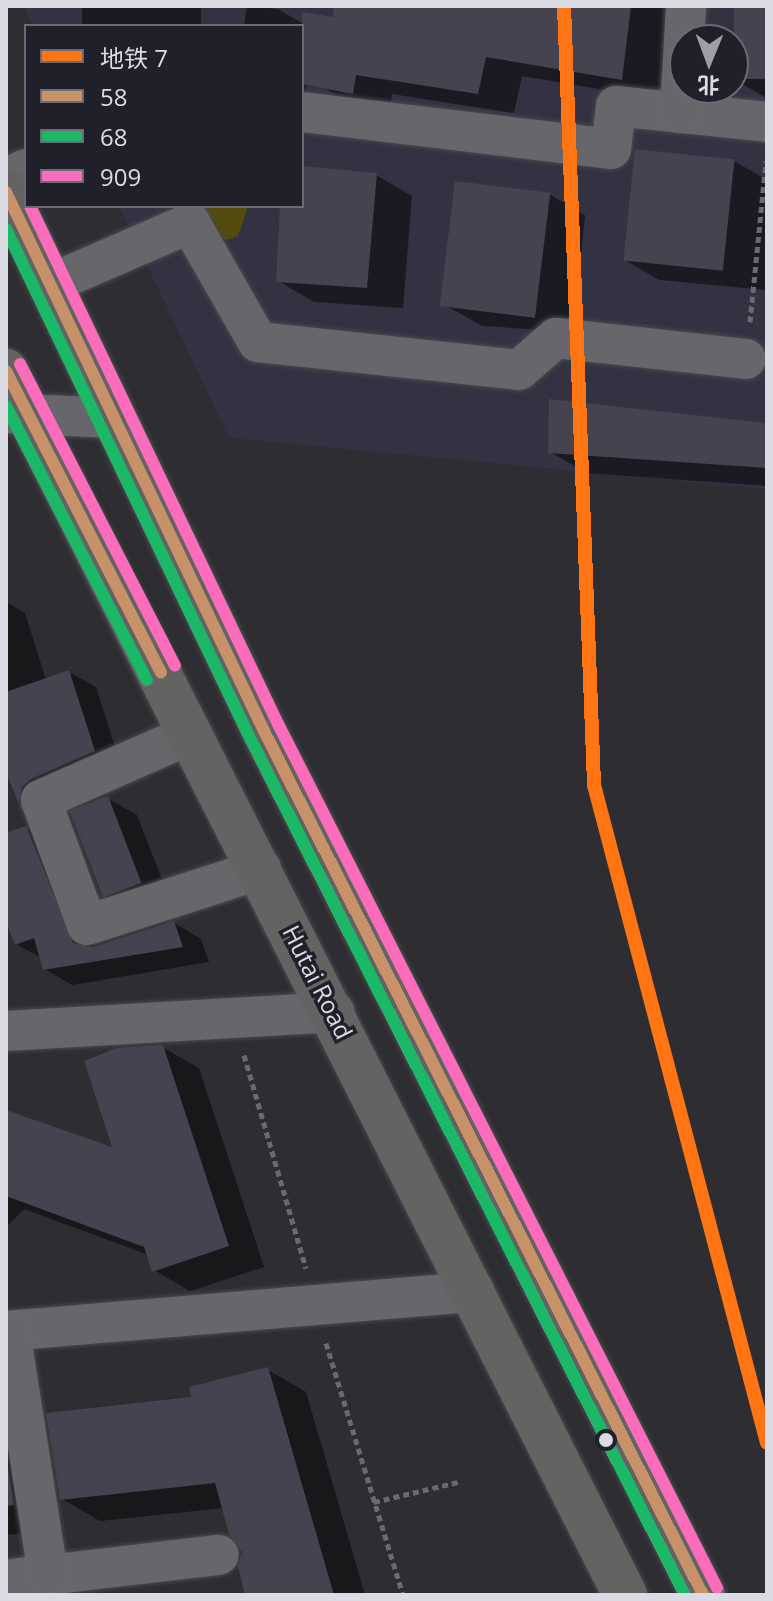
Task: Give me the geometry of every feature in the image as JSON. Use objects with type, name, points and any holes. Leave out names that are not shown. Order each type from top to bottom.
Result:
[{"type":"main road","points":[[6,192],[264,731],[703,1595]]},
{"type":"main road","name":"Hutai Road","points":[[6,371],[17,413],[261,869],[625,1595]]},
{"type":"street","points":[[680,113],[686,6]]},
{"type":"street","points":[[304,112],[611,149],[616,106],[767,122]]},
{"type":"street","points":[[50,284],[190,223],[258,342],[519,370],[556,338],[746,359]]},
{"type":"street","points":[[17,413],[114,418]]},
{"type":"street","points":[[191,734],[41,800],[87,925],[261,869]]},
{"type":"street","points":[[6,1031],[334,1012]]},
{"type":"street","points":[[48,1574],[8,1331],[474,1292]]},
{"type":"street","points":[[6,1580],[219,1555]]},
{"type":"path","points":[[746,359],[767,149]]},
{"type":"path","points":[[374,1502],[462,1481]]},
{"type":"shaded area","points":[[24,6],[767,6],[767,489],[229,438],[120,208],[304,208],[304,24],[32,24]]},
{"type":"shaded area","points":[[203,208],[247,208],[238,236],[227,240],[214,235]]},
{"type":"building","points":[[334,6],[631,6],[622,80],[486,57],[478,94],[356,75],[353,94],[304,84],[302,12],[333,17]]},
{"type":"building","points":[[734,6],[767,6],[767,79],[749,79],[749,24],[734,24]]},
{"type":"building","points":[[635,149],[734,159],[723,271],[623,260]]},
{"type":"building","points":[[304,166],[377,173],[367,288],[276,282],[280,208],[304,208]]},
{"type":"building","points":[[455,181],[550,193],[535,318],[440,306]]},
{"type":"building","points":[[549,399],[767,423],[767,468],[548,453]]},
{"type":"building","points":[[69,670],[95,751],[31,779],[22,787],[19,804],[6,772],[6,692]]},
{"type":"building","points":[[108,796],[141,883],[103,898],[70,811]]},
{"type":"building","points":[[26,826],[73,943],[94,947],[174,921],[183,947],[43,970],[34,938],[15,945],[6,922],[6,833]]},
{"type":"building","points":[[163,1045],[229,1246],[152,1272],[144,1247],[6,1196],[6,1110],[112,1147],[84,1061],[116,1048]]},
{"type":"building","points":[[268,1367],[334,1595],[245,1595],[238,1567],[242,1552],[229,1534],[215,1483],[60,1500],[46,1413],[191,1397],[189,1387]]},
{"type":"building","points":[[6,1454],[14,1505],[6,1506]]},
{"type":"metro line","name":"7","points":[[564,6],[594,785],[767,1443]]},
{"type":"transit line","name":"58","points":[[6,192],[264,731],[703,1595]]},
{"type":"transit line","name":"909","points":[[31,208],[278,724],[717,1588]]},
{"type":"transit line","name":"68","points":[[6,229],[250,738],[685,1595]]},
{"type":"transit line","name":"909","points":[[20,364],[175,666]]},
{"type":"transit line","name":"58","points":[[6,371],[161,673]]},
{"type":"transit line","name":"68","points":[[6,406],[147,680]]}]
